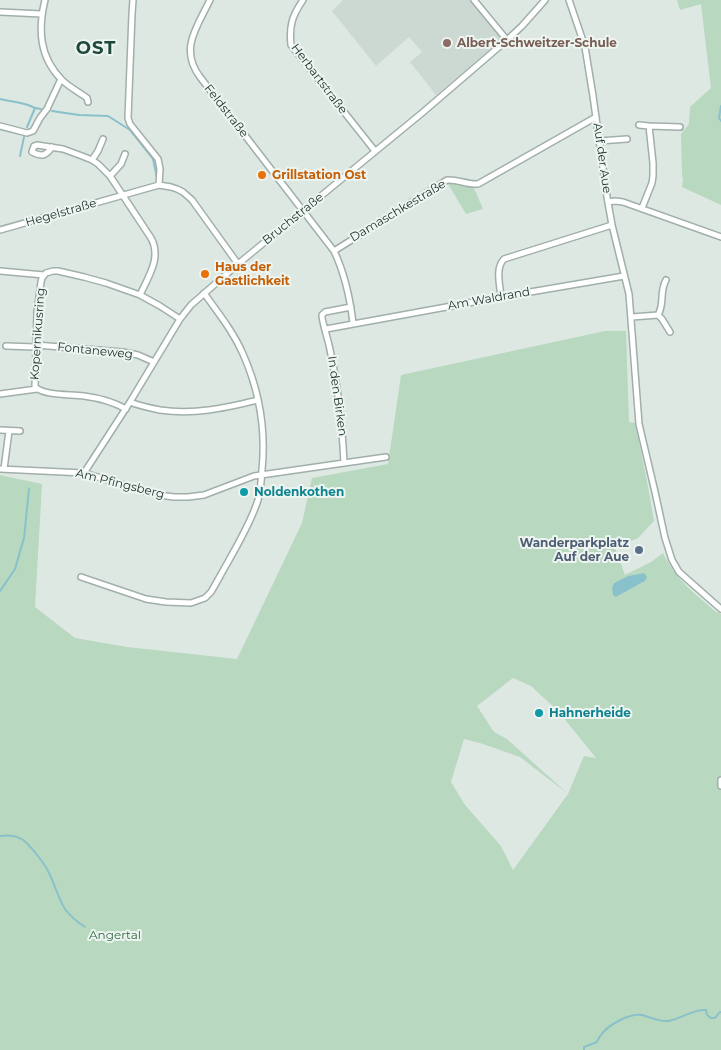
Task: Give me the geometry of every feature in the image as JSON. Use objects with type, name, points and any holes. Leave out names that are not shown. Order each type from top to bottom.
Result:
[{"type":"street","points":[[45,0],[40,28],[46,58],[61,79],[87,98],[88,102]]},
{"type":"street","points":[[133,0],[128,118],[130,124],[158,159],[160,185],[171,187],[188,196],[238,264]]},
{"type":"street","name":"Feldstraße","points":[[210,0],[190,46],[190,54],[195,71],[303,211]]},
{"type":"street","name":"Herbartstraße","points":[[303,0],[291,22],[291,45],[375,151]]},
{"type":"street","points":[[474,0],[507,40]]},
{"type":"street","name":"Bruchstraße","points":[[84,473],[126,409],[180,319],[191,305],[507,40],[545,0]]},
{"type":"street","name":"Auf der Aue","points":[[569,0],[585,47],[590,71],[612,225],[629,294],[639,424],[665,538],[672,560],[679,572],[721,609]]},
{"type":"street","points":[[0,12],[42,14]]},
{"type":"street","points":[[0,126],[27,133],[33,131],[47,109],[61,79]]},
{"type":"street","name":"Damaschkestraße","points":[[334,251],[447,180],[478,184],[596,117]]},
{"type":"street","points":[[639,125],[680,127]]},
{"type":"street","points":[[642,208],[653,180],[649,126]]},
{"type":"street","points":[[92,160],[103,139]]},
{"type":"street","points":[[599,141],[627,139]]},
{"type":"street","points":[[52,147],[73,152],[92,160],[103,168],[152,238],[156,258],[140,295]]},
{"type":"street","points":[[110,176],[121,164],[125,154]]},
{"type":"street","name":"Hegelstraße","points":[[0,230],[160,185]]},
{"type":"street","points":[[608,202],[619,201],[642,208],[721,237]]},
{"type":"street","points":[[303,211],[334,251],[344,274],[351,307],[354,323],[326,329]]},
{"type":"street","points":[[501,297],[499,267],[504,259],[612,225]]},
{"type":"street","points":[[0,271],[44,275]]},
{"type":"street","name":"Kopernikusring","points":[[126,409],[110,401],[36,389],[34,383],[38,305],[41,282],[44,275],[58,271],[84,277],[140,295],[180,319]]},
{"type":"street","name":"Am Waldrand","points":[[354,323],[624,276]]},
{"type":"street","points":[[658,315],[662,309],[662,286],[666,280]]},
{"type":"street","points":[[81,577],[155,601],[191,603],[204,598],[211,592],[251,519],[258,498],[262,475],[264,442],[258,400],[252,376],[243,353],[226,322],[204,293]]},
{"type":"street","name":"In den Birken","points":[[344,463],[340,404],[335,371],[322,317],[325,312],[351,307]]},
{"type":"street","points":[[632,317],[658,315]]},
{"type":"street","points":[[658,315],[670,332]]},
{"type":"street","name":"Fontaneweg","points":[[6,346],[36,346],[123,352],[138,355],[154,362]]},
{"type":"street","points":[[0,394],[36,389]]},
{"type":"street","points":[[130,402],[143,407],[190,412],[217,410],[258,400]]},
{"type":"street","points":[[0,430],[20,432]]},
{"type":"street","name":"Am Pfingsberg","points":[[9,431],[2,469],[84,473],[159,495],[174,497],[204,495],[262,475]]},
{"type":"street","points":[[262,475],[386,457]]},
{"type":"street","points":[[721,780],[721,786]]},
{"type":"shaded area","points":[[343,0],[470,0],[502,39],[436,95],[410,62],[422,52],[409,37],[376,66],[332,11]]},
{"type":"green space","points":[[677,0],[721,0],[721,205],[682,187],[681,134],[689,124],[690,107],[711,88],[701,4],[680,10]]},
{"type":"green space","points":[[453,183],[474,188],[483,209],[466,214],[448,184]]},
{"type":"green space","name":"Angertal","points":[[605,331],[626,331],[629,422],[635,423],[654,521],[638,538],[615,548],[625,575],[651,562],[663,553],[668,563],[686,586],[716,612],[721,614],[721,1050],[0,1050],[0,475],[42,484],[35,607],[75,638],[127,647],[237,659],[302,523],[312,478],[388,464],[401,375]],"holes":[[[644,573],[645,581],[616,597],[614,583],[628,576]],[[513,678],[531,686],[558,711],[596,758],[584,756],[568,794],[507,739],[494,732],[477,706]],[[464,739],[520,757],[568,794],[513,870],[501,846],[465,805],[451,782]]]},
{"type":"water","points":[[644,573],[647,577],[645,581],[616,597],[613,595],[612,588],[614,583],[628,576]]},
{"type":"waterway","points":[[0,99],[22,103],[35,108],[27,127]]},
{"type":"waterway","points":[[721,106],[719,118],[721,121]]},
{"type":"waterway","points":[[35,108],[41,109]]},
{"type":"waterway","points":[[52,111],[79,115],[108,116],[130,130],[153,159],[157,178]]},
{"type":"waterway","points":[[20,156],[24,137]]},
{"type":"waterway","points":[[0,591],[15,569],[24,538],[29,489]]},
{"type":"waterway","points":[[0,836],[17,837],[29,846],[47,869],[65,909],[85,927]]},
{"type":"waterway","points":[[584,1050],[584,1047],[597,1042],[609,1027],[619,1020],[631,1016],[642,1015],[668,1021],[701,1010],[706,1010],[707,1015],[711,1018],[715,1018],[721,1012]]},
{"type":"place","name":"Albert-Schweitzer-Schule","points":[[447,43]]},
{"type":"place","name":"Grillstation Ost","points":[[262,175]]},
{"type":"place","name":"Haus der Gastlichkeit","points":[[205,274]]},
{"type":"place","name":"Noldenkothen","points":[[244,492]]},
{"type":"place","name":"Wanderparkplatz Auf der Aue","points":[[639,550]]},
{"type":"place","name":"Hahnerheide","points":[[539,713]]},
{"type":"district","name":"OST","points":[[96,49]]}]
